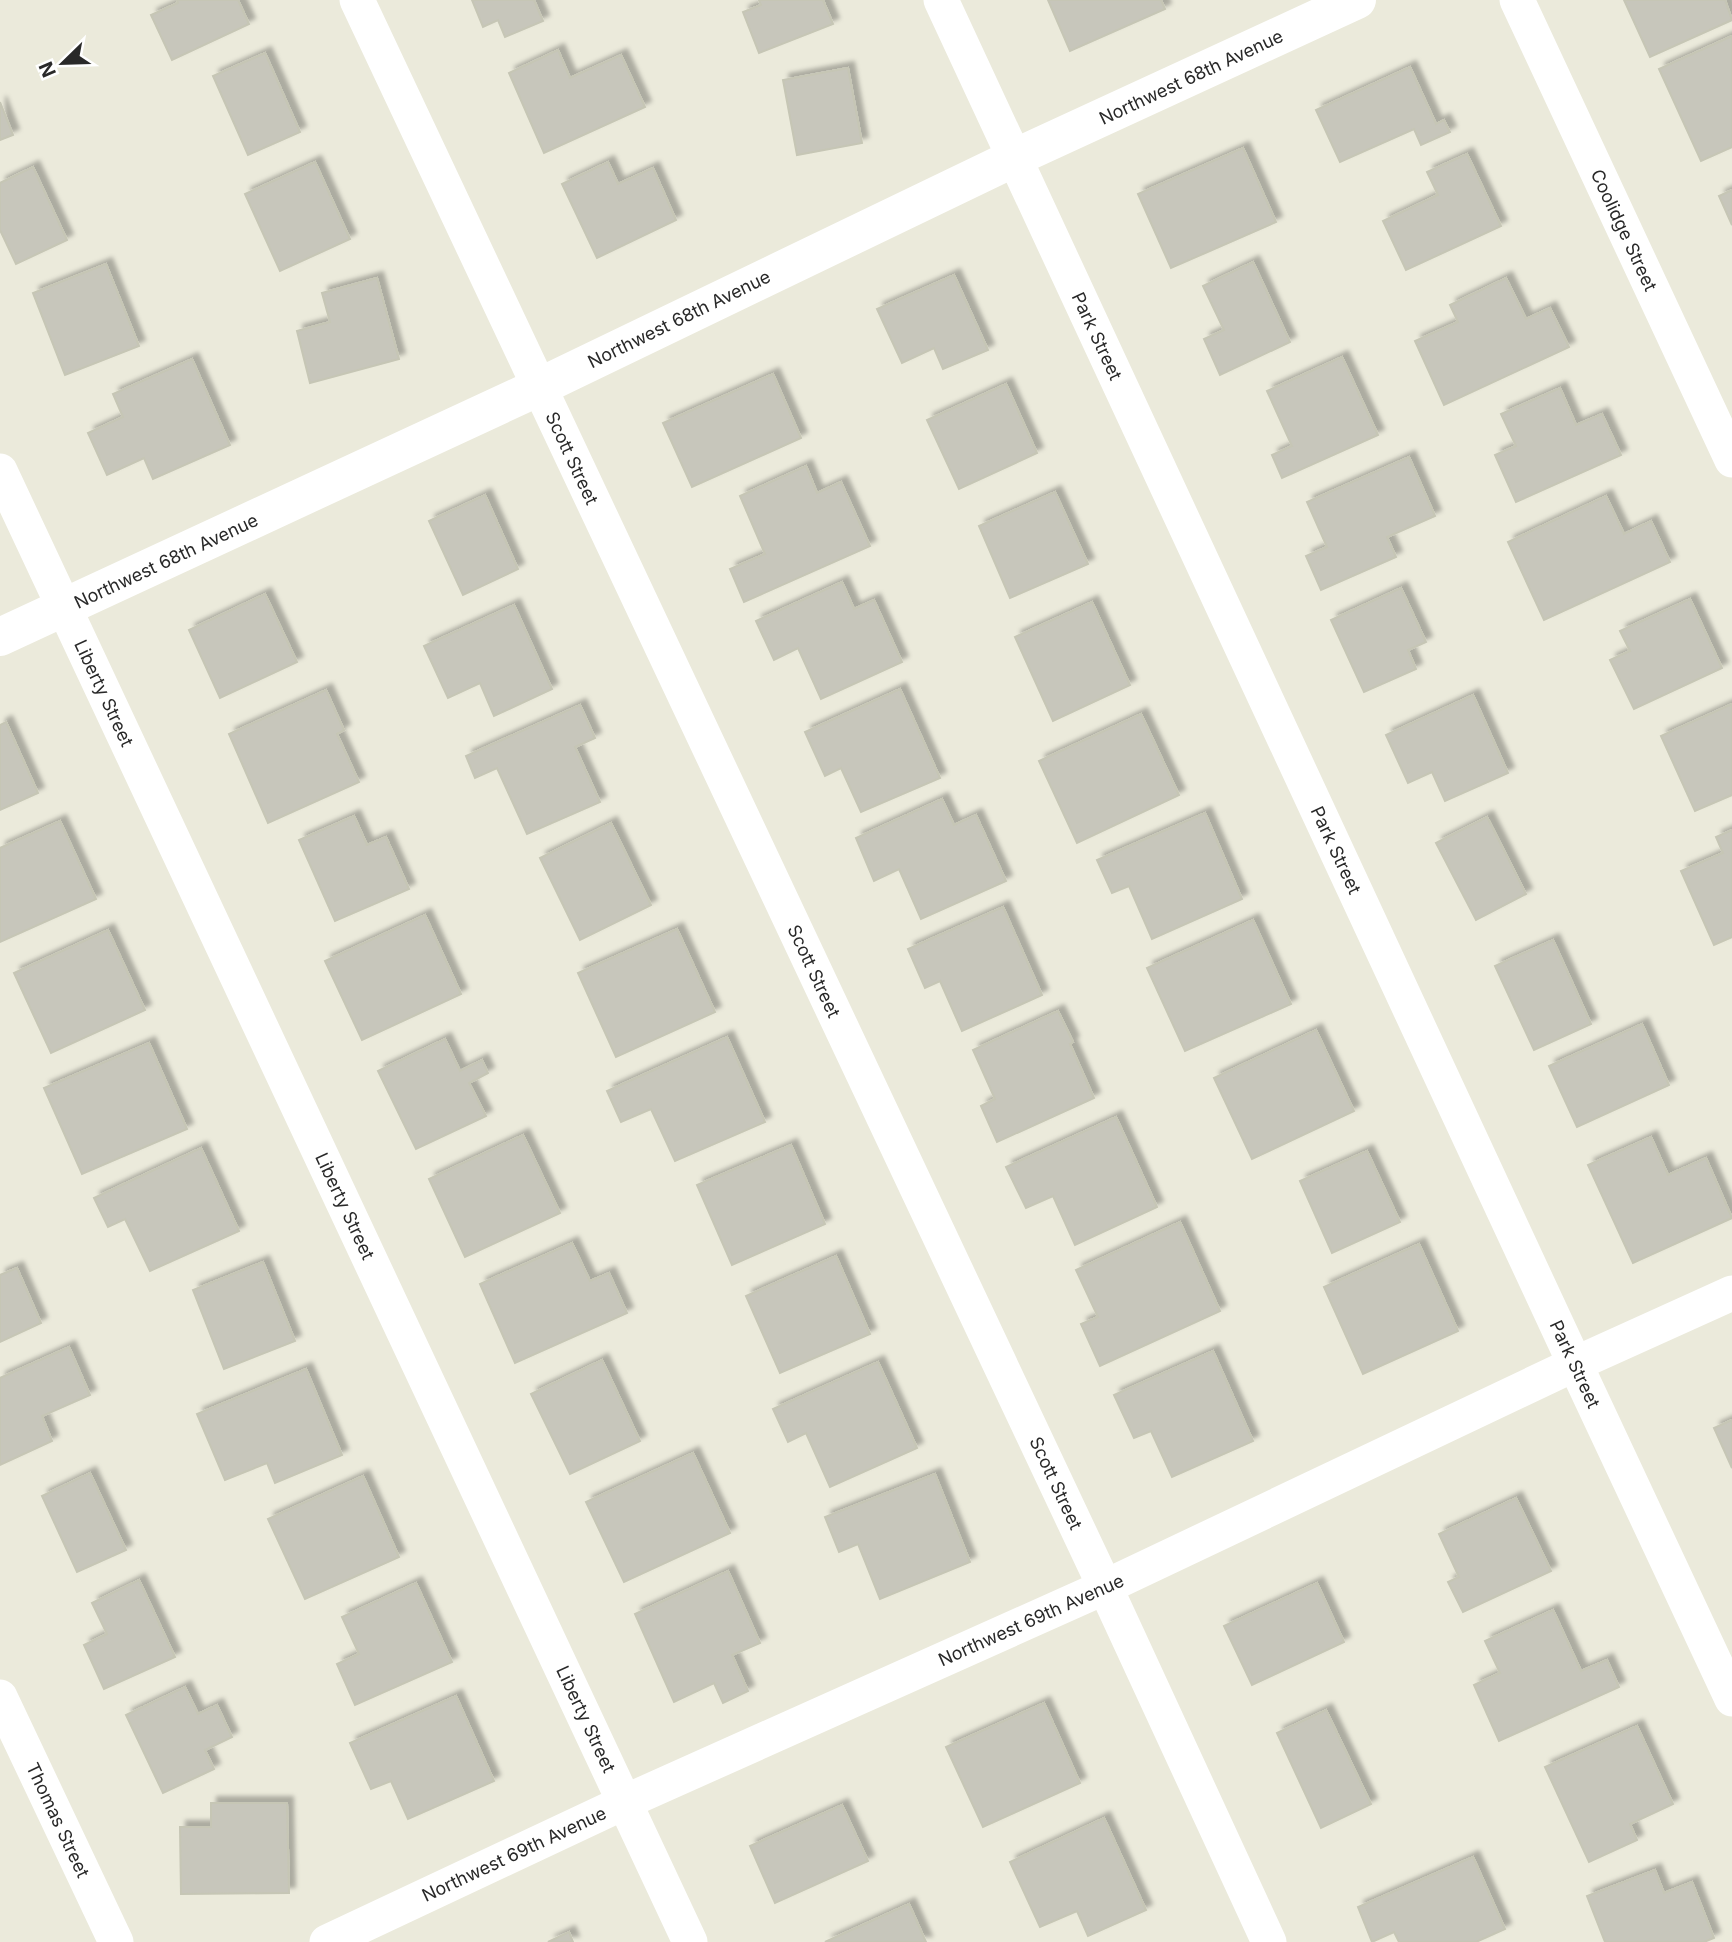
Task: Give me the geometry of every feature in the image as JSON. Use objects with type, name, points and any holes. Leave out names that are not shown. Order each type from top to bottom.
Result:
[{"type":"street","name":"Scott Street","points":[[357,0],[1105,1587],[1269,1942]]},
{"type":"street","name":"Park Street","points":[[941,0],[1732,1699]]},
{"type":"street","name":"Northwest 68th Avenue","points":[[0,637],[539,387],[1014,158],[1357,0]]},
{"type":"street","name":"Coolidge Street","points":[[1517,0],[1732,460]]},
{"type":"street","name":"Liberty Street","points":[[0,471],[690,1942]]},
{"type":"street","name":"Northwest 69th Avenue","points":[[327,1942],[625,1802],[1105,1587],[1575,1364],[1732,1293]]},
{"type":"street","name":"Thomas Street","points":[[0,1697],[116,1942]]},
{"type":"building","points":[[177,0],[238,0],[249,24],[172,60],[151,15],[178,3]]},
{"type":"building","points":[[472,0],[534,0],[543,21],[505,37],[498,20],[483,27]]},
{"type":"building","points":[[759,0],[823,0],[833,24],[759,53],[743,12],[761,5]]},
{"type":"building","points":[[1048,0],[1161,0],[1165,9],[1070,51]]},
{"type":"building","points":[[1624,0],[1725,0],[1732,20],[1650,57]]},
{"type":"building","points":[[1732,36],[1732,147],[1701,161],[1659,69]]},
{"type":"building","points":[[558,50],[570,78],[621,55],[645,107],[544,153],[509,73]]},
{"type":"building","points":[[265,53],[300,132],[248,155],[213,76]]},
{"type":"building","points":[[1410,67],[1436,124],[1444,120],[1450,132],[1421,145],[1414,129],[1340,162],[1316,110]]},
{"type":"building","points":[[848,68],[862,143],[797,155],[783,80]]},
{"type":"building","points":[[0,102],[13,135],[0,140]]},
{"type":"building","points":[[1243,148],[1276,222],[1171,268],[1138,194]]},
{"type":"building","points":[[1467,154],[1501,226],[1406,270],[1383,221],[1438,195],[1427,172]]},
{"type":"building","points":[[315,162],[350,239],[280,271],[245,194]]},
{"type":"building","points":[[608,162],[618,184],[653,168],[676,220],[597,258],[562,184]]},
{"type":"building","points":[[33,167],[67,240],[16,264],[0,230],[0,183]]},
{"type":"building","points":[[1732,190],[1732,225],[1719,196]]},
{"type":"building","points":[[1253,262],[1290,342],[1220,375],[1204,339],[1224,330],[1203,286]]},
{"type":"building","points":[[106,264],[139,346],[65,375],[33,293]]},
{"type":"building","points":[[954,275],[988,350],[943,369],[934,348],[902,363],[877,309]]},
{"type":"building","points":[[377,278],[399,359],[310,383],[297,331],[330,322],[322,293]]},
{"type":"building","points":[[1506,278],[1526,319],[1550,308],[1569,347],[1444,405],[1415,341],[1458,322],[1450,305]]},
{"type":"building","points":[[1342,357],[1378,435],[1282,478],[1272,455],[1292,446],[1267,391]]},
{"type":"building","points":[[192,359],[230,445],[153,479],[144,458],[107,475],[88,433],[123,417],[113,394]]},
{"type":"building","points":[[773,374],[801,438],[692,487],[663,423]]},
{"type":"building","points":[[1006,384],[1037,453],[959,489],[927,420]]},
{"type":"building","points":[[1560,388],[1576,425],[1602,414],[1621,455],[1516,502],[1495,455],[1516,446],[1501,414]]},
{"type":"building","points":[[1409,457],[1435,516],[1387,537],[1396,557],[1321,590],[1306,556],[1327,547],[1307,502]]},
{"type":"building","points":[[806,466],[817,493],[841,482],[870,546],[744,602],[730,569],[765,554],[740,496]]},
{"type":"building","points":[[1055,492],[1088,564],[1010,598],[979,526]]},
{"type":"building","points":[[485,495],[518,569],[463,595],[429,521]]},
{"type":"building","points":[[1606,496],[1624,534],[1651,521],[1670,562],[1544,620],[1508,542]]},
{"type":"building","points":[[842,582],[854,609],[874,600],[902,662],[821,699],[798,648],[774,660],[756,621]]},
{"type":"building","points":[[1401,588],[1426,642],[1408,650],[1416,669],[1364,692],[1331,620]]},
{"type":"building","points":[[265,594],[297,662],[220,698],[189,630]]},
{"type":"building","points":[[1690,599],[1722,668],[1634,709],[1610,660],[1630,651],[1620,631]]},
{"type":"building","points":[[1092,602],[1130,685],[1053,721],[1015,637]]},
{"type":"building","points":[[514,605],[552,689],[494,716],[480,683],[448,698],[424,646]]},
{"type":"building","points":[[900,689],[940,778],[861,812],[841,768],[825,776],[805,732]]},
{"type":"building","points":[[326,690],[344,730],[337,734],[359,782],[268,823],[229,734]]},
{"type":"building","points":[[1473,695],[1508,773],[1445,801],[1432,772],[1408,783],[1386,735]]},
{"type":"building","points":[[1732,704],[1732,795],[1695,811],[1661,736]]},
{"type":"building","points":[[580,705],[595,738],[575,747],[600,802],[527,834],[497,768],[475,778],[466,756]]},
{"type":"building","points":[[1141,714],[1179,795],[1077,843],[1039,761]]},
{"type":"building","points":[[6,722],[38,793],[0,810],[0,725]]},
{"type":"building","points":[[942,799],[954,825],[976,815],[1006,881],[921,919],[899,869],[874,881],[856,838]]},
{"type":"building","points":[[1205,813],[1242,899],[1152,939],[1129,886],[1112,893],[1097,860]]},
{"type":"building","points":[[354,816],[367,845],[386,837],[409,889],[335,921],[299,840]]},
{"type":"building","points":[[1487,817],[1526,894],[1476,920],[1436,843]]},
{"type":"building","points":[[60,821],[96,899],[0,942],[0,848]]},
{"type":"building","points":[[611,823],[651,905],[580,940],[540,858]]},
{"type":"building","points":[[1732,830],[1732,937],[1714,945],[1681,871],[1723,853],[1716,837]]},
{"type":"building","points":[[1003,907],[1042,995],[962,1031],[940,981],[925,988],[908,949]]},
{"type":"building","points":[[425,915],[461,994],[362,1040],[325,961]]},
{"type":"building","points":[[1253,920],[1291,1004],[1185,1051],[1147,968]]},
{"type":"building","points":[[677,929],[715,1012],[616,1057],[578,973]]},
{"type":"building","points":[[108,930],[145,1010],[51,1053],[14,973]]},
{"type":"building","points":[[1553,940],[1591,1024],[1534,1050],[1495,966]]},
{"type":"building","points":[[1058,1011],[1094,1098],[997,1142],[981,1106],[995,1099],[973,1050]]},
{"type":"building","points":[[1642,1024],[1669,1085],[1577,1127],[1549,1066]]},
{"type":"building","points":[[1316,1030],[1354,1111],[1252,1159],[1214,1078]]},
{"type":"building","points":[[727,1037],[765,1122],[675,1161],[651,1109],[621,1122],[607,1091]]},
{"type":"building","points":[[445,1039],[460,1071],[482,1060],[488,1073],[469,1083],[486,1116],[416,1149],[378,1071]]},
{"type":"building","points":[[149,1043],[187,1129],[82,1174],[44,1088]]},
{"type":"building","points":[[1116,1117],[1157,1207],[1075,1245],[1053,1196],[1026,1208],[1006,1167]]},
{"type":"building","points":[[523,1135],[560,1213],[465,1257],[429,1179]]},
{"type":"building","points":[[1651,1137],[1668,1175],[1706,1158],[1732,1218],[1633,1263],[1588,1165]]},
{"type":"building","points":[[791,1145],[825,1224],[732,1265],[697,1185]]},
{"type":"building","points":[[201,1148],[239,1231],[150,1271],[125,1219],[108,1227],[94,1198]]},
{"type":"building","points":[[1367,1151],[1400,1222],[1332,1253],[1300,1181]]},
{"type":"building","points":[[1180,1222],[1220,1311],[1100,1366],[1081,1324],[1098,1317],[1076,1270]]},
{"type":"building","points":[[572,1243],[590,1281],[609,1273],[627,1313],[515,1363],[480,1284]]},
{"type":"building","points":[[1419,1244],[1458,1331],[1363,1374],[1324,1287]]},
{"type":"building","points":[[836,1256],[870,1334],[780,1373],[746,1296]]},
{"type":"building","points":[[263,1262],[295,1341],[224,1369],[193,1290]]},
{"type":"building","points":[[17,1268],[41,1323],[0,1342],[0,1275]]},
{"type":"building","points":[[69,1347],[90,1395],[42,1416],[52,1441],[0,1465],[0,1378]]},
{"type":"building","points":[[1213,1351],[1253,1441],[1172,1477],[1151,1431],[1134,1438],[1114,1395]]},
{"type":"building","points":[[602,1360],[640,1441],[570,1474],[531,1394]]},
{"type":"building","points":[[878,1362],[917,1448],[830,1487],[806,1433],[788,1442],[773,1409]]},
{"type":"building","points":[[306,1369],[342,1455],[275,1483],[267,1463],[225,1480],[197,1414]]},
{"type":"building","points":[[1732,1420],[1732,1468],[1714,1428]]},
{"type":"building","points":[[693,1453],[730,1533],[624,1582],[586,1502]]},
{"type":"building","points":[[90,1473],[126,1550],[77,1572],[42,1496]]},
{"type":"building","points":[[935,1474],[970,1562],[880,1599],[858,1544],[839,1552],[825,1517]]},
{"type":"building","points":[[363,1476],[399,1557],[305,1599],[268,1519]]},
{"type":"building","points":[[1516,1498],[1551,1571],[1463,1612],[1448,1582],[1459,1577],[1439,1534]]},
{"type":"building","points":[[728,1571],[760,1643],[732,1655],[748,1691],[723,1703],[714,1683],[674,1702],[635,1614]]},
{"type":"building","points":[[139,1580],[175,1657],[104,1689],[84,1645],[107,1634],[92,1603]]},
{"type":"building","points":[[416,1583],[452,1662],[355,1705],[337,1664],[359,1654],[342,1617]]},
{"type":"building","points":[[1317,1583],[1344,1642],[1252,1685],[1224,1626]]},
{"type":"building","points":[[1553,1610],[1581,1671],[1607,1660],[1619,1687],[1499,1741],[1474,1685],[1500,1673],[1485,1641]]},
{"type":"building","points":[[185,1687],[198,1714],[217,1705],[232,1737],[205,1750],[214,1769],[163,1793],[126,1715]]},
{"type":"building","points":[[456,1696],[494,1781],[408,1819],[391,1781],[371,1789],[350,1743]]},
{"type":"building","points":[[1044,1703],[1080,1783],[983,1827],[946,1747]]},
{"type":"building","points":[[1326,1710],[1371,1804],[1321,1828],[1277,1733]]},
{"type":"building","points":[[1637,1726],[1673,1804],[1630,1824],[1637,1840],[1589,1862],[1545,1767]]},
{"type":"building","points":[[211,1803],[287,1803],[289,1893],[181,1894],[180,1827],[211,1827]]},
{"type":"building","points":[[842,1805],[868,1861],[775,1903],[750,1846]]},
{"type":"building","points":[[1104,1818],[1146,1910],[1088,1936],[1077,1911],[1040,1927],[1010,1862]]},
{"type":"building","points":[[1473,1857],[1505,1929],[1476,1942],[1399,1942],[1394,1932],[1372,1942],[1358,1907]]},
{"type":"building","points":[[1655,1870],[1664,1893],[1692,1882],[1714,1938],[1704,1942],[1605,1942],[1587,1896]]},
{"type":"building","points":[[909,1904],[926,1942],[825,1942]]},
{"type":"building","points":[[569,1932],[573,1942],[548,1942]]}]
